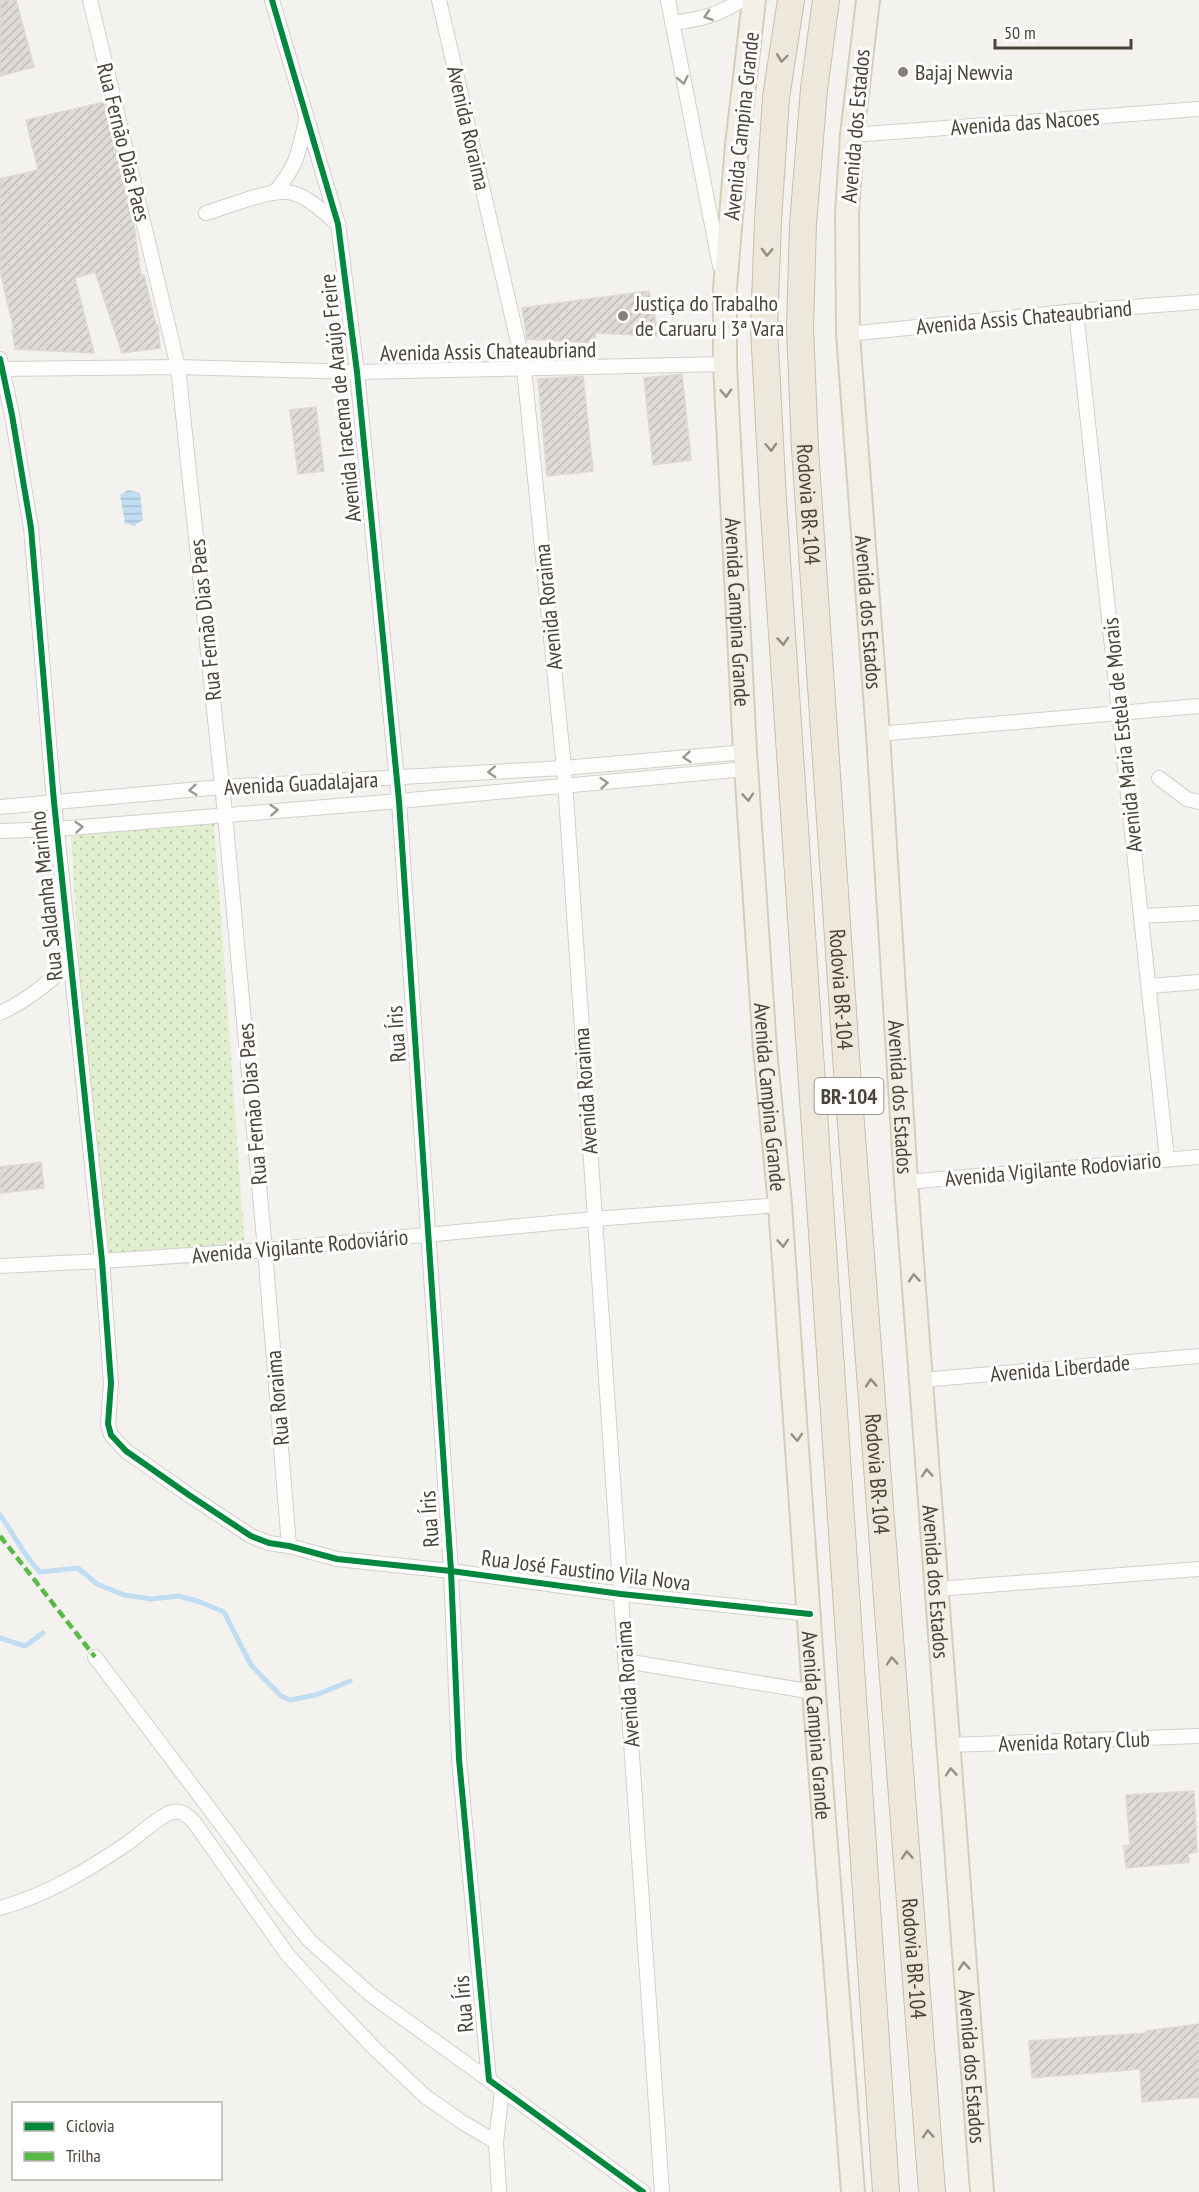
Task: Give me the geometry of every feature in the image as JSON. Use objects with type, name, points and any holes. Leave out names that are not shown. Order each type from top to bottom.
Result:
[{"type":"highway","name":"Rodovia BR-104","points":[[791,0],[776,97],[764,328],[886,2192]]},
{"type":"highway","name":"Rodovia BR-104","points":[[826,0],[813,89],[803,224],[800,328],[805,449],[846,1059],[932,2192]]},
{"type":"main road","name":"Avenida Campina Grande","points":[[754,0],[737,145],[725,288],[725,364],[746,761],[765,1049],[780,1205],[814,1692],[854,2192]]},
{"type":"main road","name":"Avenida dos Estados","points":[[868,0],[852,135],[848,214],[848,334],[878,734],[906,1182],[982,2192]]},
{"type":"street","name":"Rua Fernão Dias Paes","points":[[90,0],[178,367],[225,814],[265,1250]]},
{"type":"street","name":"Avenida Iracema de Araújo Freire","points":[[272,0],[338,224],[357,372],[399,801]]},
{"type":"street","name":"Avenida Roraima","points":[[439,0],[524,368],[564,768],[662,2192]]},
{"type":"street","points":[[668,0],[725,288]]},
{"type":"street","points":[[672,23],[715,14],[741,0]]},
{"type":"street","name":"Avenida das Nacoes","points":[[852,135],[1199,109]]},
{"type":"street","points":[[274,193],[291,173],[298,155],[306,117]]},
{"type":"street","points":[[206,213],[274,193],[286,192],[309,201],[338,224]]},
{"type":"street","name":"Avenida Assis Chateaubriand","points":[[848,334],[1076,311],[1199,302]]},
{"type":"street","name":"Avenida Maria Estela de Morais","points":[[1076,311],[1167,1159]]},
{"type":"street","name":"Avenida Assis Chateaubriand","points":[[1,366],[178,367],[357,372],[725,364]]},
{"type":"street","name":"Rua Saldanha Marinho","points":[[1,366],[31,528],[54,802],[102,1262],[111,1383],[109,1431]]},
{"type":"street","points":[[878,734],[1199,706]]},
{"type":"street","points":[[0,831],[57,829],[564,786],[746,761]]},
{"type":"street","name":"Avenida Guadalajara","points":[[0,807],[222,787],[564,768],[746,761]]},
{"type":"street","points":[[1159,778],[1187,799],[1199,802]]},
{"type":"street","name":"Rua Íris","points":[[399,801],[451,1571],[459,1759],[489,2080]]},
{"type":"street","points":[[1142,915],[1199,913]]},
{"type":"street","points":[[0,1013],[15,1006],[49,982],[71,962]]},
{"type":"street","points":[[1150,986],[1199,982]]},
{"type":"street","name":"Avenida Vigilante Rodoviario","points":[[906,1182],[1199,1157]]},
{"type":"street","name":"Avenida Vigilante Rodoviário","points":[[0,1266],[102,1262],[265,1250],[594,1219],[780,1205]]},
{"type":"street","name":"Rua Roraima","points":[[265,1250],[289,1546]]},
{"type":"street","name":"Avenida Liberdade","points":[[922,1380],[1199,1356]]},
{"type":"street","name":"Rua José Faustino Vila Nova","points":[[109,1431],[126,1451],[260,1540],[337,1559],[451,1571],[621,1594],[810,1614]]},
{"type":"street","points":[[936,1589],[1199,1569]]},
{"type":"street","points":[[95,1658],[279,1904],[310,1941],[371,1995],[643,2192]]},
{"type":"street","points":[[625,1661],[814,1692]]},
{"type":"street","name":"Avenida Rotary Club","points":[[949,1745],[1199,1736]]},
{"type":"street","points":[[0,1908],[68,1881],[94,1866],[169,1813],[177,1811],[185,1813],[194,1822],[287,1954],[332,2004],[426,2097],[496,2142]]},
{"type":"street","points":[[499,2192],[496,2142],[502,2090]]},
{"type":"green space","points":[[214,823],[245,1249],[97,1256],[71,836]]},
{"type":"water","points":[[128,490],[140,493],[143,520],[134,526],[125,523],[120,495]]},
{"type":"building","points":[[0,0],[16,0],[34,67],[0,76]]},
{"type":"building","points":[[105,102],[134,225],[141,276],[144,275],[156,325],[158,325],[160,348],[122,353],[95,272],[75,278],[94,353],[15,349],[12,330],[14,330],[0,271],[0,179],[38,170],[26,120]]},
{"type":"building","points":[[649,291],[659,336],[595,333],[596,343],[527,339],[522,308]]},
{"type":"building","points":[[682,374],[691,460],[653,465],[644,378]]},
{"type":"building","points":[[583,376],[593,471],[547,476],[538,379]]},
{"type":"building","points":[[316,407],[324,471],[298,474],[290,410]]},
{"type":"building","points":[[41,1162],[44,1188],[0,1193],[0,1167]]},
{"type":"building","points":[[1194,1791],[1197,1852],[1188,1854],[1189,1862],[1126,1868],[1124,1846],[1130,1845],[1126,1795]]},
{"type":"building","points":[[1199,2024],[1199,2097],[1142,2102],[1140,2069],[1032,2078],[1029,2041],[1146,2033],[1146,2031]]},
{"type":"waterway","points":[[0,1515],[40,1572],[78,1568],[97,1584],[124,1595],[151,1599],[179,1596],[224,1612],[251,1665],[281,1696],[290,1700],[316,1695],[350,1681]]},
{"type":"waterway","points":[[0,1638],[25,1646],[43,1633]]},
{"type":"marked path","points":[[0,1536],[95,1657]]},
{"type":"cycle path","points":[[272,0],[338,224],[357,372],[399,801],[451,1571],[459,1759],[489,2080],[643,2192]]},
{"type":"cycle path","points":[[0,359],[31,528],[54,802],[102,1261],[111,1383],[108,1424],[111,1435],[126,1451],[189,1495],[251,1536],[269,1543],[337,1559],[451,1571],[621,1594],[810,1614]]},
{"type":"place","name":"Bajaj Newvia","points":[[903,72]]},
{"type":"place","name":"Justiça do Trabalho de Caruaru | 3ª Vara","points":[[623,316]]}]
